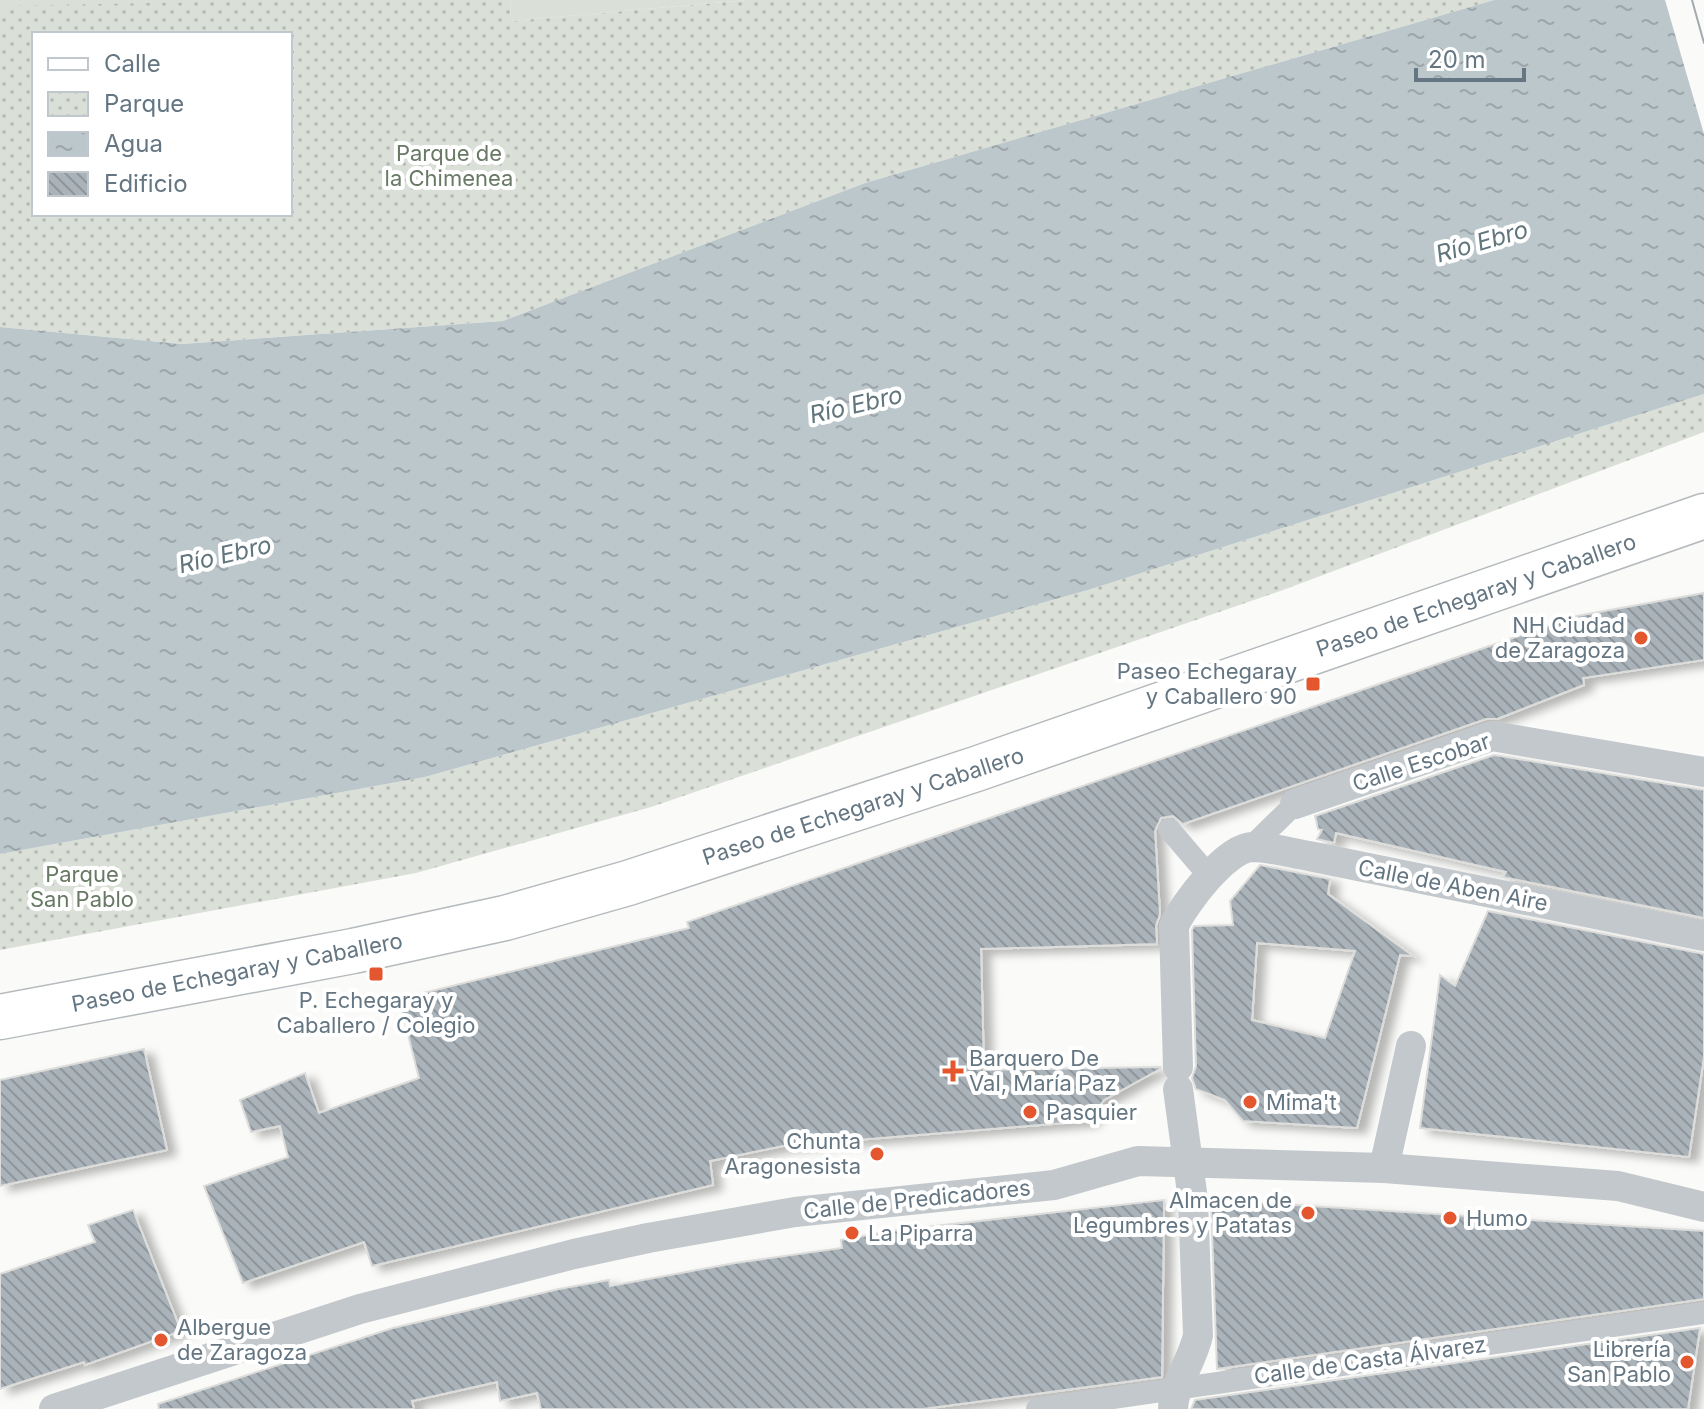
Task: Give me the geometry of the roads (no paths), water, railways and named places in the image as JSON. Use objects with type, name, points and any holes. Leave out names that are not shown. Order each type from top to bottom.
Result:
[{"type":"main road","name":"Paseo de Echegaray y Caballero","points":[[0,1017],[353,951],[505,918],[628,883],[976,769],[1704,516]]},
{"type":"street","name":"Calle Escobar","points":[[1251,847],[1295,804],[1492,736],[1704,772]]},
{"type":"street","points":[[1169,829],[1210,877]]},
{"type":"street","name":"Calle de Aben Aire","points":[[1251,847],[1704,936]]},
{"type":"street","points":[[1176,1398],[1198,1335],[1193,1200],[1178,1078],[1174,926],[1181,911],[1210,877],[1237,851],[1251,847]]},
{"type":"street","points":[[1384,1168],[1411,1046]]},
{"type":"street","name":"Calle de Predicadores","points":[[54,1409],[360,1309],[633,1241],[795,1212],[1054,1185],[1138,1161],[1384,1168],[1618,1186],[1704,1207]]},
{"type":"street","name":"Calle de Casta Álvarez","points":[[1037,1409],[1176,1398],[1704,1313]]},
{"type":"water","name":"Río Ebro","points":[[1494,0],[1704,0],[1704,394],[1088,590],[425,777],[0,854],[0,327],[182,344],[503,321],[865,183]]},
{"type":"tram line","points":[[1692,0],[1704,43]]},
{"type":"place","name":"NH Ciudad de Zaragoza","points":[[1641,638]]},
{"type":"place","name":"Paseo Echegaray y Caballero 90","points":[[1313,684]]},
{"type":"place","name":"P. Echegaray y Caballero / Colegio","points":[[376,974]]},
{"type":"place","name":"Barquero De Val, María Paz","points":[[953,1071]]},
{"type":"place","name":"Mima't","points":[[1250,1102]]},
{"type":"place","name":"Pasquier","points":[[1030,1112]]},
{"type":"place","name":"Chunta Aragonesista","points":[[877,1154]]},
{"type":"place","name":"Almacen de Legumbres y Patatas","points":[[1308,1213]]},
{"type":"place","name":"Humo","points":[[1450,1218]]},
{"type":"place","name":"La Piparra","points":[[852,1233]]},
{"type":"place","name":"Albergue de Zaragoza","points":[[161,1340]]},
{"type":"place","name":"Librería San Pablo","points":[[1687,1362]]},
{"type":"park label","name":"Parque de la Chimenea","points":[[449,166]]},
{"type":"park label","name":"Parque San Pablo","points":[[82,886]]}]
